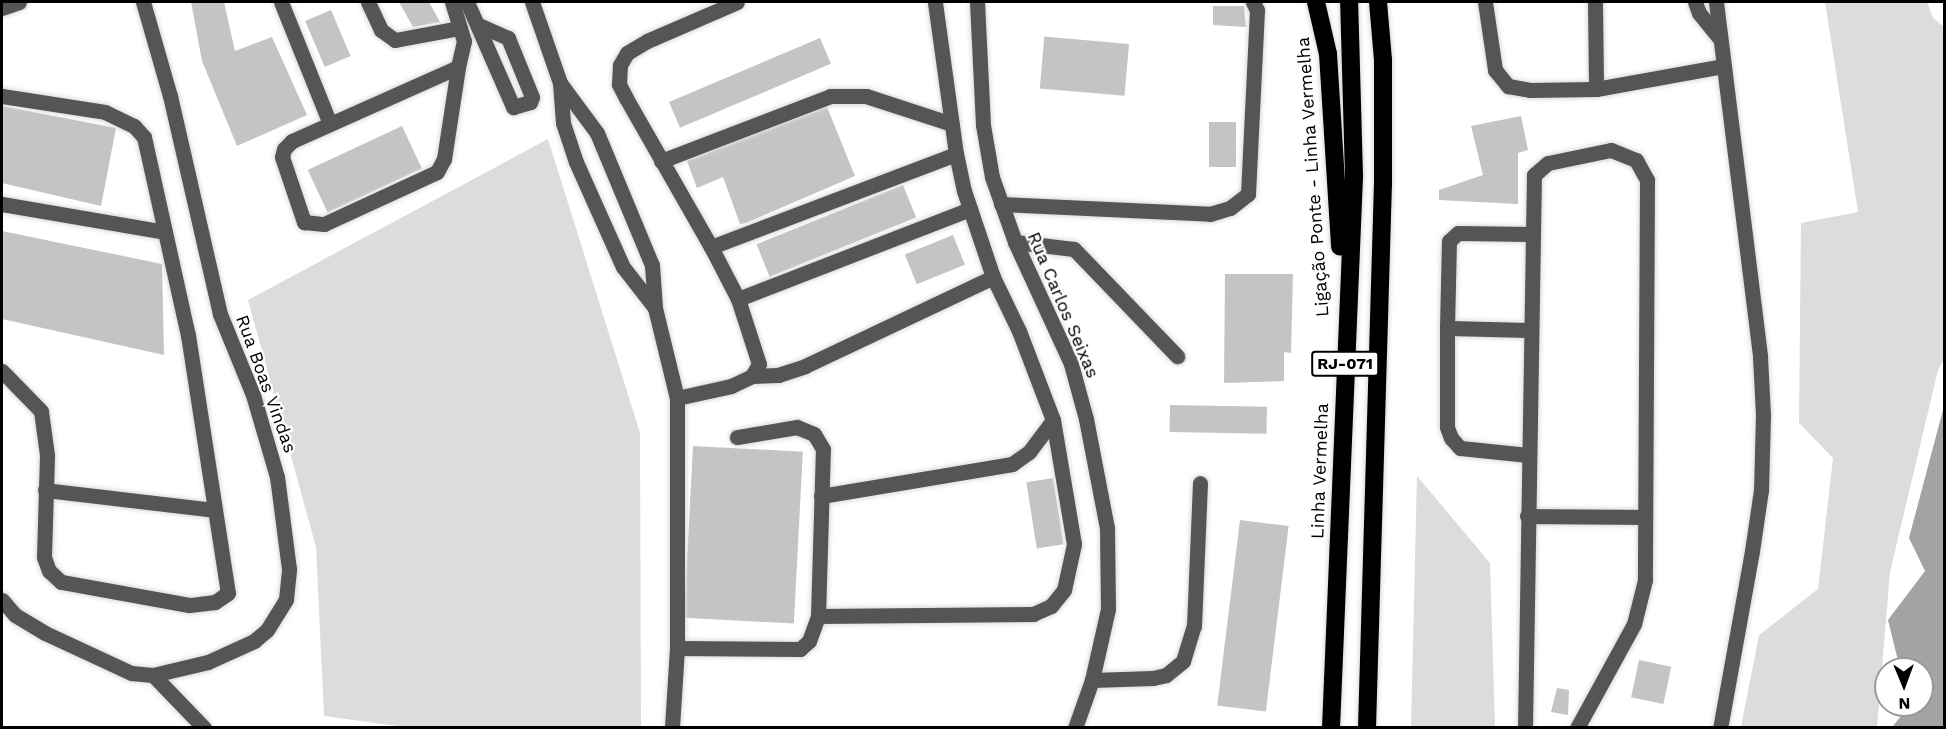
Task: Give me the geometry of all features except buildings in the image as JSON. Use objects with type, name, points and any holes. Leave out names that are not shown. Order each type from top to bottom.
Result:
[{"type":"highway","name":"Ligação Ponte - Linha Vermelha","points":[[1316,2],[1328,54],[1346,350]]},
{"type":"highway","name":"Linha Vermelha","points":[[1331,728],[1354,176],[1349,2]]},
{"type":"highway","name":"RJ-071","points":[[1367,728],[1383,184],[1378,2]]},
{"type":"street","points":[[2,8],[19,2]]},
{"type":"street","name":"Rua Boas Vindas","points":[[2,600],[15,615],[45,633],[131,673],[153,675],[208,662],[254,641],[277,617],[286,599],[289,577],[277,477],[253,395],[220,314],[170,96],[143,2]]},
{"type":"street","points":[[281,2],[330,124]]},
{"type":"street","points":[[368,2],[381,30],[396,40],[460,28]]},
{"type":"street","points":[[452,2],[464,52],[458,67],[444,159],[437,172],[324,224],[311,225],[304,222],[282,157],[292,141],[458,67]]},
{"type":"street","points":[[467,2],[513,107],[530,102],[532,96],[508,38],[479,25]]},
{"type":"street","points":[[532,2],[560,83],[563,123],[576,162],[623,267],[655,308]]},
{"type":"street","points":[[737,2],[647,41],[627,53],[620,65],[622,92],[711,246],[738,299],[759,364],[752,376]]},
{"type":"street","points":[[818,616],[1033,614],[1051,606],[1064,590],[1074,544],[1053,420],[1019,330],[993,277],[970,209],[956,154],[935,2]]},
{"type":"street","name":"Rua Carlos Seixas","points":[[977,2],[985,148],[1015,242],[1071,364],[1102,496],[1107,528],[1108,609],[1092,680],[1075,728]]},
{"type":"street","points":[[1001,204],[1210,214],[1230,208],[1248,194],[1257,10],[1253,2]]},
{"type":"street","points":[[1485,2],[1495,70],[1508,86],[1530,90],[1596,89],[1724,66]]},
{"type":"street","points":[[1594,2],[1596,89]]},
{"type":"street","points":[[1695,2],[1699,13],[1720,39]]},
{"type":"street","points":[[1716,2],[1760,357],[1763,415],[1761,490],[1720,728]]},
{"type":"street","points":[[560,83],[597,133],[633,214],[652,266],[655,308],[677,398],[677,648],[672,728]]},
{"type":"street","points":[[2,96],[105,112],[134,126],[144,137],[189,335],[228,593],[215,602],[189,605],[61,582],[49,571],[44,557],[47,455],[40,411],[2,371]]},
{"type":"street","points":[[661,161],[830,96],[866,96],[952,124]]},
{"type":"street","points":[[1525,728],[1534,175],[1541,166],[1611,150],[1629,154],[1644,171],[1647,180],[1643,598],[1634,624],[1577,728]]},
{"type":"street","points":[[711,246],[956,154]]},
{"type":"street","points":[[2,204],[165,232]]},
{"type":"street","points":[[738,299],[970,209]]},
{"type":"street","points":[[1528,455],[1460,448],[1451,438],[1447,427],[1447,328],[1449,241],[1458,232],[1532,234]]},
{"type":"street","points":[[1015,242],[1074,249],[1178,356]]},
{"type":"street","points":[[677,398],[731,386],[752,376],[778,375],[804,366],[993,277]]},
{"type":"street","points":[[1447,328],[1530,330]]},
{"type":"street","points":[[821,496],[1012,464],[1029,452],[1053,420]]},
{"type":"street","points":[[677,648],[800,649],[809,641],[818,616],[823,449],[814,434],[797,427],[737,437]]},
{"type":"street","points":[[1092,680],[1153,678],[1174,671],[1183,661],[1194,626],[1200,483]]},
{"type":"street","points":[[45,490],[215,510]]},
{"type":"street","points":[[1527,516],[1644,517]]},
{"type":"street","points":[[153,675],[204,728]]},
{"type":"shaded area","points":[[1825,2],[1927,2],[1933,18],[1944,27],[1944,359],[1938,370],[1890,572],[1883,657],[1874,657],[1874,717],[1878,717],[1877,727],[1741,727],[1759,635],[1818,589],[1833,458],[1799,423],[1801,223],[1858,212]]},
{"type":"shaded area","points":[[548,139],[640,433],[641,727],[412,728],[324,716],[316,547],[248,300]]},
{"type":"shaded area","points":[[1944,406],[1944,727],[1892,727],[1900,717],[1934,717],[1934,657],[1897,657],[1888,620],[1925,571],[1909,538]]},
{"type":"shaded area","points":[[1417,476],[1490,563],[1495,727],[1411,727]]}]
